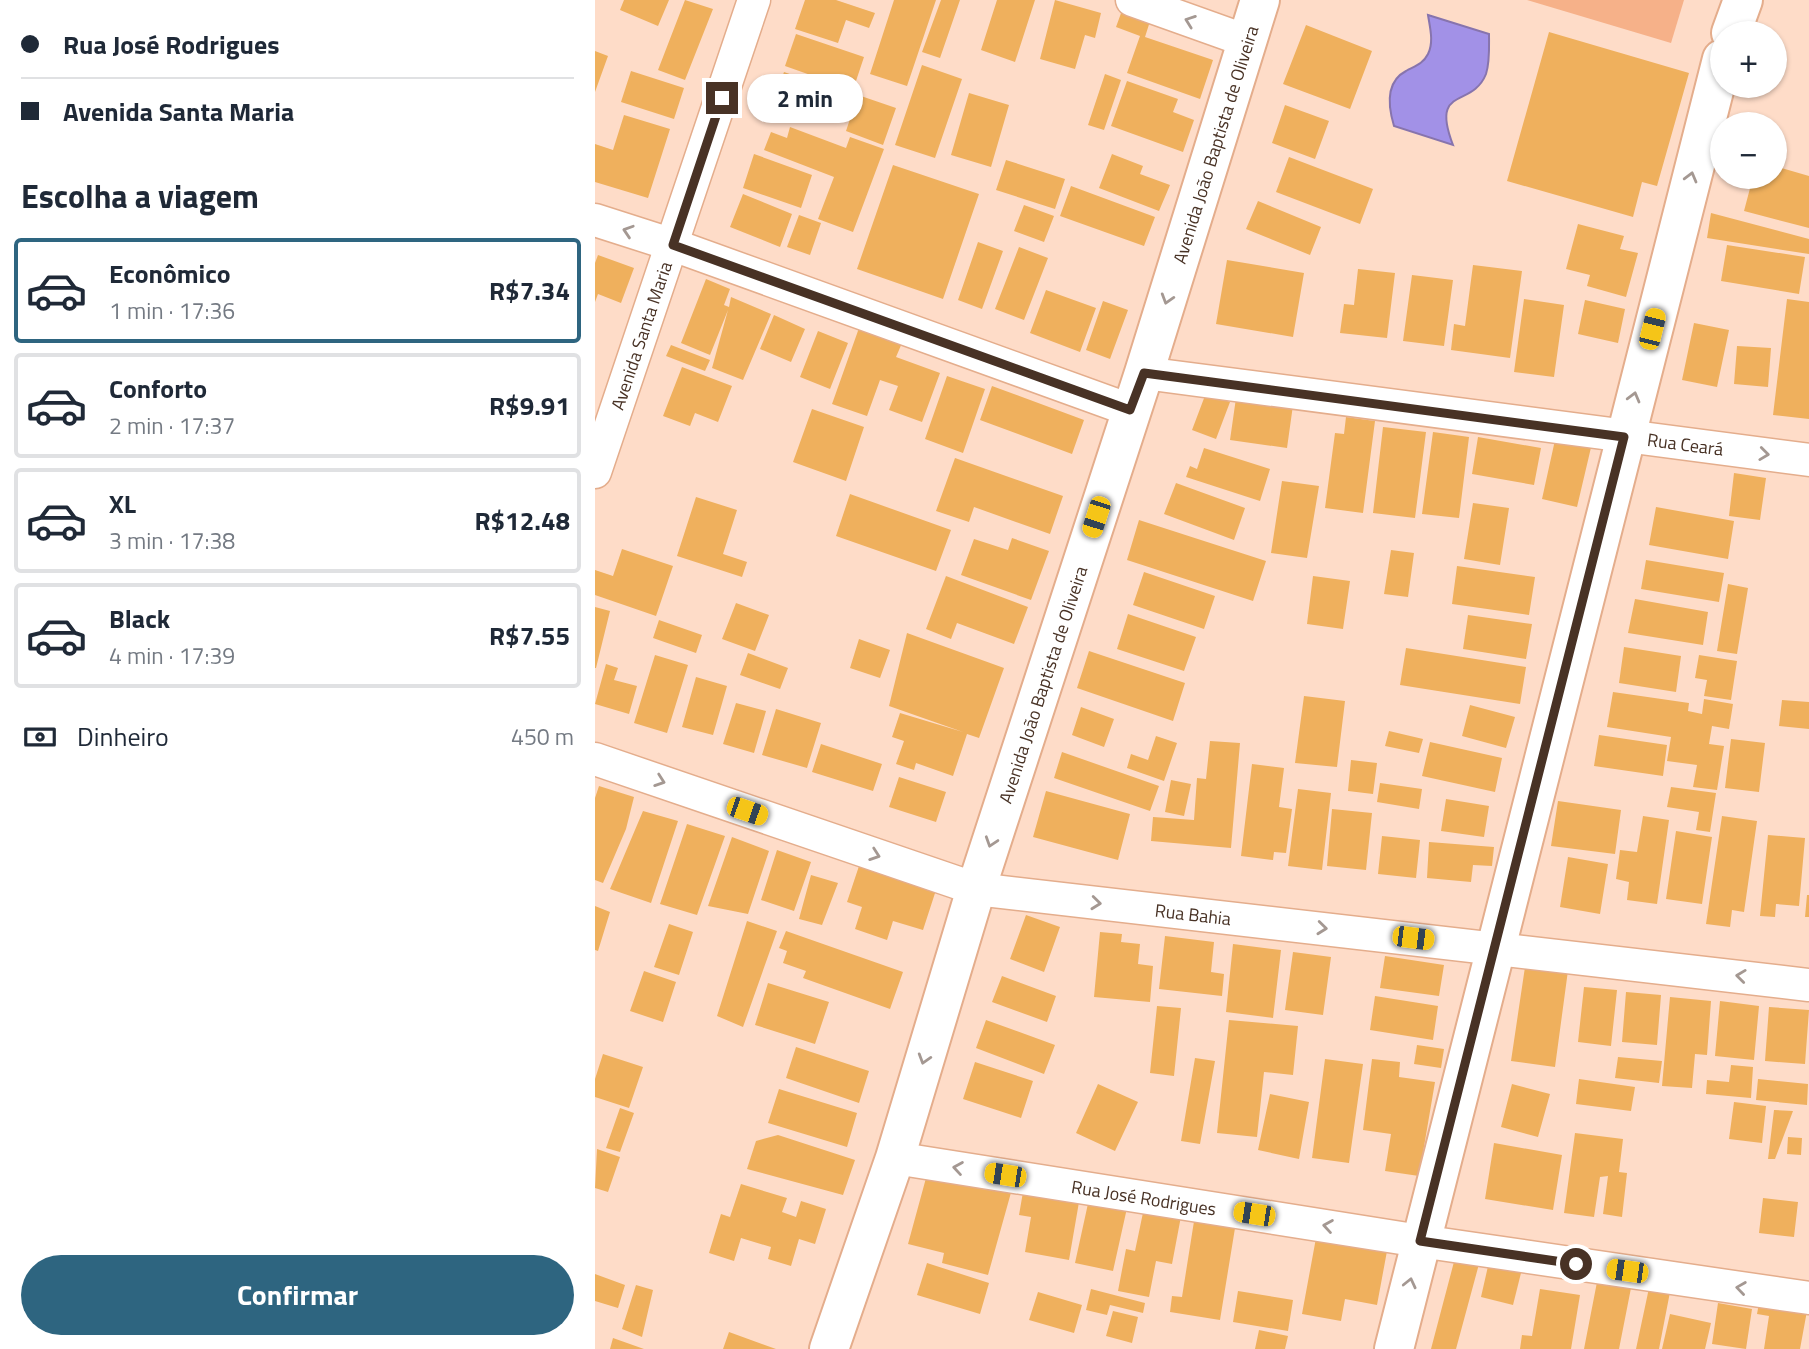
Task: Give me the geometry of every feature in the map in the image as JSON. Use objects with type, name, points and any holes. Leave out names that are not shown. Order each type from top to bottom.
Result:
[{"type":"street","name":"Avenida Santa Maria","points":[[595,472],[754,0]]},
{"type":"street","points":[[1132,0],[1247,41]]},
{"type":"street","name":"Avenida João Baptista de Oliveira","points":[[829,1349],[895,1158],[975,889],[1144,373],[1260,0]]},
{"type":"street","points":[[1735,21],[1743,0]]},
{"type":"street","points":[[1394,1349],[1712,98]]},
{"type":"street","points":[[595,220],[673,245],[1130,410]]},
{"type":"street","name":"Rua Ceará","points":[[1144,373],[1809,460]]},
{"type":"street","name":"Rua Bahia","points":[[595,759],[975,889],[1809,985]]},
{"type":"street","name":"Rua José Rodrigues","points":[[895,1158],[1420,1241],[1809,1298]]},
{"type":"shaded area","points":[[1527,0],[1684,0],[1671,43]]},
{"type":"shaded area","points":[[1428,15],[1489,34],[1486,74],[1480,85],[1450,105],[1446,114],[1453,145],[1394,126],[1390,111],[1390,95],[1394,81],[1421,62],[1430,49]]},
{"type":"building","points":[[624,0],[669,0],[658,26],[620,10]]},
{"type":"building","points":[[685,0],[713,9],[685,80],[658,70]]},
{"type":"building","points":[[805,0],[836,0],[875,13],[869,28],[846,20],[838,43],[795,29]]},
{"type":"building","points":[[894,0],[936,0],[907,86],[870,74]]},
{"type":"building","points":[[941,0],[960,0],[940,58],[922,52]]},
{"type":"building","points":[[997,0],[1035,0],[1015,62],[981,50]]},
{"type":"building","points":[[1055,0],[1101,13],[1095,38],[1085,35],[1075,69],[1040,59]]},
{"type":"building","points":[[1124,5],[1152,15],[1145,37],[1213,60],[1200,99],[1127,73],[1140,36],[1116,27]]},
{"type":"building","points":[[1306,25],[1372,51],[1350,109],[1283,84]]},
{"type":"building","points":[[1549,32],[1689,73],[1657,186],[1642,182],[1633,217],[1507,181]]},
{"type":"building","points":[[796,34],[864,57],[853,90],[785,66]]},
{"type":"building","points":[[595,51],[608,56],[595,92]]},
{"type":"building","points":[[922,65],[962,79],[935,158],[895,145]]},
{"type":"building","points":[[631,71],[684,88],[674,119],[621,102]]},
{"type":"building","points":[[784,72],[818,84],[805,119],[772,107]]},
{"type":"building","points":[[1105,74],[1121,80],[1104,130],[1088,125]]},
{"type":"building","points":[[1127,81],[1178,99],[1173,112],[1194,120],[1183,152],[1111,126]]},
{"type":"building","points":[[969,93],[1009,105],[991,167],[951,155]]},
{"type":"building","points":[[858,95],[896,108],[883,145],[846,131]]},
{"type":"building","points":[[1285,105],[1329,121],[1315,159],[1272,143]]},
{"type":"building","points":[[624,115],[670,129],[648,198],[595,182],[595,144],[613,150]]},
{"type":"building","points":[[790,127],[846,148],[850,137],[884,149],[853,232],[818,219],[834,177],[764,150],[771,132],[787,138]]},
{"type":"building","points":[[754,154],[812,175],[801,208],[743,188]]},
{"type":"building","points":[[1112,154],[1143,166],[1140,174],[1170,185],[1159,211],[1099,188]]},
{"type":"building","points":[[1289,157],[1373,189],[1360,224],[1276,192]]},
{"type":"building","points":[[1006,160],[1065,179],[1055,209],[996,190]]},
{"type":"building","points":[[893,165],[979,194],[943,299],[857,269]]},
{"type":"building","points":[[1787,170],[1809,176],[1809,228],[1744,211],[1750,189],[1787,189]]},
{"type":"building","points":[[1071,186],[1155,217],[1144,246],[1060,216]]},
{"type":"building","points":[[743,194],[792,214],[780,247],[730,227]]},
{"type":"building","points":[[1258,201],[1321,227],[1310,255],[1246,229]]},
{"type":"building","points":[[1024,205],[1054,216],[1044,242],[1014,231]]},
{"type":"building","points":[[1711,213],[1809,239],[1809,254],[1707,238]]},
{"type":"building","points":[[799,215],[821,223],[810,255],[787,247]]},
{"type":"building","points":[[1578,224],[1624,236],[1620,249],[1638,253],[1626,297],[1587,286],[1590,275],[1566,269]]},
{"type":"building","points":[[978,242],[1003,251],[982,309],[958,300]]},
{"type":"building","points":[[1727,245],[1805,257],[1799,294],[1721,281]]},
{"type":"building","points":[[1019,247],[1048,258],[1024,320],[995,309]]},
{"type":"building","points":[[598,255],[634,268],[621,303],[598,294],[595,302],[595,263]]},
{"type":"building","points":[[1227,260],[1304,273],[1293,337],[1216,324]]},
{"type":"building","points":[[1473,265],[1522,271],[1510,358],[1451,350],[1454,324],[1465,326]]},
{"type":"building","points":[[1358,269],[1395,273],[1387,338],[1340,333],[1344,304],[1354,305]]},
{"type":"building","points":[[1412,275],[1453,280],[1444,346],[1403,341]]},
{"type":"building","points":[[706,279],[730,289],[724,305],[729,307],[731,297],[771,314],[743,380],[712,368],[728,310],[710,355],[681,343]]},
{"type":"building","points":[[1046,290],[1096,308],[1080,352],[1030,333]]},
{"type":"building","points":[[1524,299],[1564,305],[1554,377],[1514,372]]},
{"type":"building","points":[[1787,299],[1809,302],[1809,419],[1773,415]]},
{"type":"building","points":[[1585,300],[1625,309],[1618,343],[1578,334]]},
{"type":"building","points":[[1103,301],[1128,310],[1110,359],[1086,350]]},
{"type":"building","points":[[774,315],[805,329],[791,362],[760,349]]},
{"type":"building","points":[[1694,323],[1729,330],[1717,387],[1682,380]]},
{"type":"building","points":[[859,328],[902,343],[896,357],[940,373],[922,422],[889,410],[898,386],[880,380],[867,416],[832,404]]},
{"type":"building","points":[[818,331],[848,343],[830,389],[800,377]]},
{"type":"building","points":[[671,345],[710,360],[705,371],[666,356]]},
{"type":"building","points":[[1737,346],[1771,348],[1768,387],[1734,384]]},
{"type":"building","points":[[682,367],[732,386],[718,422],[695,413],[690,426],[663,416]]},
{"type":"building","points":[[947,376],[985,389],[963,453],[925,439]]},
{"type":"building","points":[[992,386],[1084,420],[1072,454],[980,420]]},
{"type":"building","points":[[1237,391],[1294,398],[1287,448],[1230,440]]},
{"type":"building","points":[[1206,393],[1230,402],[1216,439],[1192,430]]},
{"type":"building","points":[[812,409],[864,427],[846,481],[793,462]]},
{"type":"building","points":[[1346,417],[1375,421],[1363,513],[1325,508],[1335,433],[1344,434]]},
{"type":"building","points":[[1383,427],[1426,432],[1415,518],[1373,513]]},
{"type":"building","points":[[1557,431],[1593,439],[1577,507],[1542,499]]},
{"type":"building","points":[[1433,432],[1469,437],[1459,518],[1422,514]]},
{"type":"building","points":[[1478,437],[1541,448],[1534,485],[1472,474]]},
{"type":"building","points":[[1204,448],[1270,469],[1260,501],[1186,477],[1190,466],[1197,469]]},
{"type":"building","points":[[955,458],[1063,496],[1050,534],[974,507],[969,522],[936,511]]},
{"type":"building","points":[[1734,473],[1766,478],[1760,520],[1729,516]]},
{"type":"building","points":[[1282,481],[1319,486],[1307,558],[1271,553]]},
{"type":"building","points":[[1176,483],[1245,508],[1234,540],[1164,514]]},
{"type":"building","points":[[850,494],[951,530],[936,571],[836,536]]},
{"type":"building","points":[[696,497],[737,510],[723,554],[747,562],[742,577],[677,556]]},
{"type":"building","points":[[1473,503],[1509,508],[1500,565],[1464,559]]},
{"type":"building","points":[[1656,507],[1734,521],[1728,559],[1649,545]]},
{"type":"building","points":[[1139,520],[1266,561],[1253,601],[1127,560]]},
{"type":"building","points":[[1012,538],[1049,551],[1031,600],[961,575],[974,539],[1008,550]]},
{"type":"building","points":[[622,549],[673,566],[656,616],[595,595],[595,570],[613,576]]},
{"type":"building","points":[[1391,550],[1414,553],[1408,597],[1384,594]]},
{"type":"building","points":[[1646,560],[1724,573],[1719,602],[1641,589]]},
{"type":"building","points":[[1457,566],[1535,577],[1529,615],[1452,604]]},
{"type":"building","points":[[1144,572],[1215,596],[1204,629],[1133,605]]},
{"type":"building","points":[[946,576],[1028,607],[1014,644],[957,623],[951,639],[926,629]]},
{"type":"building","points":[[1313,576],[1350,581],[1343,629],[1307,624]]},
{"type":"building","points":[[1728,584],[1748,588],[1737,654],[1717,651]]},
{"type":"building","points":[[1635,599],[1708,612],[1703,645],[1628,633]]},
{"type":"building","points":[[736,603],[769,615],[755,651],[722,639]]},
{"type":"building","points":[[595,607],[610,611],[596,668],[595,668]]},
{"type":"building","points":[[1128,614],[1196,637],[1184,671],[1117,649]]},
{"type":"building","points":[[1468,615],[1532,624],[1526,659],[1463,649]]},
{"type":"building","points":[[659,620],[702,635],[696,653],[653,638]]},
{"type":"building","points":[[907,633],[1004,668],[979,738],[967,734],[953,776],[916,763],[914,770],[896,764],[904,741],[892,737],[900,713],[963,732],[889,706]]},
{"type":"building","points":[[859,639],[890,650],[880,678],[850,668]]},
{"type":"building","points":[[1624,647],[1681,656],[1676,692],[1619,683]]},
{"type":"building","points":[[1406,648],[1526,667],[1520,704],[1400,685]]},
{"type":"building","points":[[1089,651],[1185,683],[1173,721],[1077,688]]},
{"type":"building","points":[[748,653],[788,668],[780,689],[740,675]]},
{"type":"building","points":[[655,655],[688,665],[667,733],[634,723]]},
{"type":"building","points":[[1699,655],[1737,661],[1731,700],[1704,696],[1707,680],[1695,678]]},
{"type":"building","points":[[606,664],[618,668],[614,680],[637,686],[629,714],[595,704]]},
{"type":"building","points":[[696,677],[727,686],[713,735],[682,727]]},
{"type":"building","points":[[1613,692],[1689,703],[1688,711],[1702,714],[1704,699],[1733,704],[1729,729],[1712,726],[1709,744],[1724,746],[1717,790],[1693,787],[1697,765],[1667,761],[1671,737],[1607,727]]},
{"type":"building","points":[[1304,696],[1345,701],[1337,767],[1295,763]]},
{"type":"building","points":[[1782,700],[1809,702],[1809,729],[1779,726]]},
{"type":"building","points":[[736,703],[766,711],[754,753],[723,744]]},
{"type":"building","points":[[1470,705],[1515,717],[1506,748],[1462,736]]},
{"type":"building","points":[[1081,707],[1114,719],[1104,747],[1072,735]]},
{"type":"building","points":[[776,709],[821,723],[807,768],[762,755]]},
{"type":"building","points":[[1389,731],[1423,739],[1419,753],[1385,746]]},
{"type":"building","points":[[1599,735],[1667,745],[1663,776],[1594,766]]},
{"type":"building","points":[[1156,736],[1177,743],[1164,781],[1127,768],[1131,754],[1148,760]]},
{"type":"building","points":[[1731,739],[1765,743],[1759,792],[1725,788]]},
{"type":"building","points":[[1210,741],[1240,743],[1231,848],[1151,841],[1153,817],[1194,820],[1197,778],[1206,779]]},
{"type":"building","points":[[1430,742],[1502,758],[1495,792],[1422,776]]},
{"type":"building","points":[[821,744],[882,764],[873,791],[812,772]]},
{"type":"building","points":[[1062,752],[1159,786],[1150,811],[1054,778]]},
{"type":"building","points":[[1351,760],[1377,763],[1373,794],[1348,791]]},
{"type":"building","points":[[1252,764],[1284,768],[1279,807],[1292,809],[1286,853],[1274,852],[1273,860],[1241,856]]},
{"type":"building","points":[[899,777],[946,792],[936,822],[889,807]]},
{"type":"building","points":[[1171,780],[1191,784],[1184,816],[1165,812]]},
{"type":"building","points":[[1380,783],[1422,789],[1419,809],[1377,802]]},
{"type":"building","points":[[599,786],[634,797],[626,829],[603,883],[595,880],[595,798]]},
{"type":"building","points":[[1671,787],[1716,793],[1710,832],[1696,830],[1699,812],[1667,807]]},
{"type":"building","points":[[1298,789],[1331,793],[1322,870],[1288,866]]},
{"type":"building","points":[[1046,791],[1130,814],[1118,860],[1033,837]]},
{"type":"building","points":[[1446,799],[1489,806],[1484,837],[1441,831]]},
{"type":"building","points":[[1558,801],[1621,810],[1615,854],[1551,846]]},
{"type":"building","points":[[1332,809],[1372,813],[1366,870],[1327,866]]},
{"type":"building","points":[[643,811],[678,821],[651,903],[610,889]]},
{"type":"building","points":[[1643,816],[1669,820],[1657,904],[1627,900],[1629,882],[1616,879],[1620,850],[1637,852]]},
{"type":"building","points":[[1722,816],[1757,821],[1744,912],[1732,910],[1730,927],[1706,924]]},
{"type":"building","points":[[687,824],[725,836],[697,915],[660,904]]},
{"type":"building","points":[[1676,831],[1712,837],[1702,904],[1666,899]]},
{"type":"building","points":[[1768,835],[1805,838],[1799,906],[1776,904],[1775,917],[1760,916]]},
{"type":"building","points":[[1382,836],[1420,840],[1416,878],[1378,874]]},
{"type":"building","points":[[732,837],[769,851],[748,914],[708,906]]},
{"type":"building","points":[[1429,842],[1494,847],[1492,866],[1473,865],[1471,882],[1427,878]]},
{"type":"building","points":[[777,850],[811,862],[794,911],[761,900]]},
{"type":"building","points":[[1568,857],[1608,864],[1600,914],[1560,907]]},
{"type":"building","points":[[860,863],[937,887],[923,930],[893,921],[887,940],[855,929],[862,907],[847,902]]},
{"type":"building","points":[[811,875],[838,883],[822,925],[799,919]]},
{"type":"building","points":[[1807,895],[1809,917],[1805,917]]},
{"type":"building","points":[[595,906],[610,912],[598,951],[595,950]]},
{"type":"building","points":[[1026,915],[1060,927],[1044,972],[1010,959]]},
{"type":"building","points":[[747,921],[777,931],[743,1027],[717,1016]]},
{"type":"building","points":[[669,924],[693,932],[679,975],[654,967]]},
{"type":"building","points":[[786,931],[903,972],[890,1009],[803,978],[806,971],[783,963],[787,951],[779,948]]},
{"type":"building","points":[[1100,932],[1122,934],[1121,942],[1140,944],[1138,964],[1153,966],[1150,1002],[1094,997]]},
{"type":"building","points":[[1165,936],[1214,942],[1211,972],[1224,974],[1222,996],[1159,989]]},
{"type":"building","points":[[1233,944],[1281,950],[1273,1018],[1226,1012]]},
{"type":"building","points":[[1293,952],[1331,957],[1323,1015],[1285,1010]]},
{"type":"building","points":[[1385,956],[1444,965],[1439,996],[1380,988]]},
{"type":"building","points":[[1569,963],[1555,1067],[1511,1061],[1525,967]]},
{"type":"building","points":[[644,971],[676,982],[663,1022],[630,1011]]},
{"type":"building","points":[[1002,976],[1056,996],[1047,1022],[992,1002]]},
{"type":"building","points":[[768,983],[829,1002],[815,1044],[755,1025]]},
{"type":"building","points":[[1584,987],[1617,990],[1611,1046],[1578,1042]]},
{"type":"building","points":[[1626,992],[1661,995],[1657,1045],[1622,1042]]},
{"type":"building","points":[[1375,996],[1438,1006],[1433,1040],[1370,1030]]},
{"type":"building","points":[[1670,997],[1711,1001],[1707,1055],[1695,1054],[1692,1088],[1662,1086]]},
{"type":"building","points":[[1720,1001],[1759,1006],[1754,1060],[1715,1056]]},
{"type":"building","points":[[1157,1006],[1181,1008],[1174,1076],[1150,1073]]},
{"type":"building","points":[[1769,1007],[1809,1010],[1805,1064],[1765,1061]]},
{"type":"building","points":[[986,1020],[1055,1045],[1044,1074],[976,1048]]},
{"type":"building","points":[[1229,1020],[1298,1026],[1293,1075],[1264,1072],[1257,1137],[1217,1133]]},
{"type":"building","points":[[1417,1045],[1444,1049],[1441,1068],[1414,1064]]},
{"type":"building","points":[[796,1047],[869,1071],[859,1103],[786,1078]]},
{"type":"building","points":[[603,1054],[643,1067],[629,1108],[595,1097],[595,1079]]},
{"type":"building","points":[[1618,1057],[1662,1061],[1659,1083],[1615,1078]]},
{"type":"building","points":[[1195,1058],[1215,1061],[1200,1144],[1181,1141]]},
{"type":"building","points":[[1325,1059],[1363,1064],[1349,1163],[1312,1158]]},
{"type":"building","points":[[1372,1059],[1400,1062],[1399,1077],[1435,1082],[1419,1176],[1385,1171],[1391,1134],[1363,1130]]},
{"type":"building","points":[[975,1062],[1033,1081],[1021,1118],[963,1099]]},
{"type":"building","points":[[1731,1065],[1753,1067],[1751,1098],[1706,1094],[1707,1080],[1729,1082]]},
{"type":"building","points":[[1579,1079],[1635,1087],[1631,1111],[1576,1104]]},
{"type":"building","points":[[1758,1079],[1808,1084],[1807,1105],[1756,1100]]},
{"type":"building","points":[[1098,1084],[1138,1102],[1115,1151],[1076,1133]]},
{"type":"building","points":[[1512,1084],[1550,1094],[1538,1137],[1501,1127]]},
{"type":"building","points":[[779,1089],[857,1113],[847,1147],[768,1123]]},
{"type":"building","points":[[1270,1094],[1309,1102],[1299,1159],[1258,1150]]},
{"type":"building","points":[[1734,1102],[1766,1106],[1762,1143],[1729,1139]]},
{"type":"building","points":[[620,1108],[634,1113],[620,1152],[606,1148]]},
{"type":"building","points":[[1774,1110],[1793,1111],[1775,1159],[1768,1159]]},
{"type":"building","points":[[1575,1133],[1623,1139],[1619,1172],[1627,1173],[1622,1217],[1603,1214],[1608,1176],[1600,1177],[1594,1217],[1564,1213]]},
{"type":"building","points":[[778,1135],[855,1160],[843,1195],[747,1169],[756,1141]]},
{"type":"building","points":[[1788,1137],[1802,1138],[1801,1155],[1787,1154]]},
{"type":"building","points":[[1494,1143],[1562,1155],[1553,1210],[1485,1199]]},
{"type":"building","points":[[597,1149],[620,1157],[608,1192],[595,1188]]},
{"type":"building","points":[[929,1167],[1012,1189],[988,1275],[942,1263],[944,1253],[908,1244]]},
{"type":"building","points":[[741,1184],[787,1198],[782,1212],[796,1217],[801,1201],[826,1209],[815,1244],[799,1239],[791,1266],[768,1259],[771,1247],[741,1238],[734,1261],[709,1253],[721,1214],[730,1217]]},
{"type":"building","points":[[1023,1192],[1079,1202],[1069,1260],[1025,1252],[1031,1217],[1019,1215]]},
{"type":"building","points":[[1763,1198],[1798,1202],[1794,1237],[1759,1233]]},
{"type":"building","points":[[1089,1199],[1127,1208],[1113,1271],[1075,1263]]},
{"type":"building","points":[[1145,1203],[1182,1211],[1172,1264],[1156,1261],[1149,1297],[1118,1291],[1126,1249],[1135,1251]]},
{"type":"building","points":[[1195,1215],[1236,1222],[1220,1320],[1170,1312],[1172,1296],[1182,1297]]},
{"type":"building","points":[[1316,1238],[1387,1251],[1377,1305],[1345,1299],[1341,1321],[1302,1314]]},
{"type":"building","points":[[1491,1253],[1524,1261],[1513,1305],[1481,1297]]},
{"type":"building","points":[[1455,1258],[1479,1264],[1456,1349],[1431,1349]]},
{"type":"building","points":[[927,1263],[989,1283],[980,1314],[917,1295]]},
{"type":"building","points":[[595,1274],[625,1285],[618,1308],[595,1301]]},
{"type":"building","points":[[1597,1282],[1631,1288],[1619,1349],[1584,1349]]},
{"type":"building","points":[[636,1285],[653,1290],[642,1337],[622,1329]]},
{"type":"building","points":[[1649,1288],[1670,1292],[1659,1349],[1636,1349]]},
{"type":"building","points":[[1091,1289],[1145,1303],[1143,1313],[1110,1305],[1107,1315],[1086,1310]]},
{"type":"building","points":[[1540,1289],[1580,1295],[1571,1349],[1520,1349],[1522,1335],[1532,1336]]},
{"type":"building","points":[[1238,1291],[1293,1300],[1288,1331],[1233,1322]]},
{"type":"building","points":[[1038,1292],[1082,1305],[1074,1333],[1029,1320]]},
{"type":"building","points":[[1761,1292],[1809,1300],[1800,1349],[1764,1349],[1769,1316],[1757,1314]]},
{"type":"building","points":[[1718,1303],[1752,1309],[1746,1349],[1712,1344]]},
{"type":"building","points":[[1113,1311],[1138,1317],[1132,1343],[1106,1336]]},
{"type":"building","points":[[1670,1314],[1711,1323],[1705,1349],[1662,1349]]},
{"type":"building","points":[[1259,1330],[1288,1336],[1285,1349],[1255,1349]]},
{"type":"building","points":[[729,1332],[776,1349],[723,1349]]},
{"type":"building","points":[[613,1338],[644,1349],[610,1349]]},
{"type":"route","points":[[722,98],[673,245],[1130,410],[1144,373],[1624,437],[1420,1241],[1576,1264]]}]
